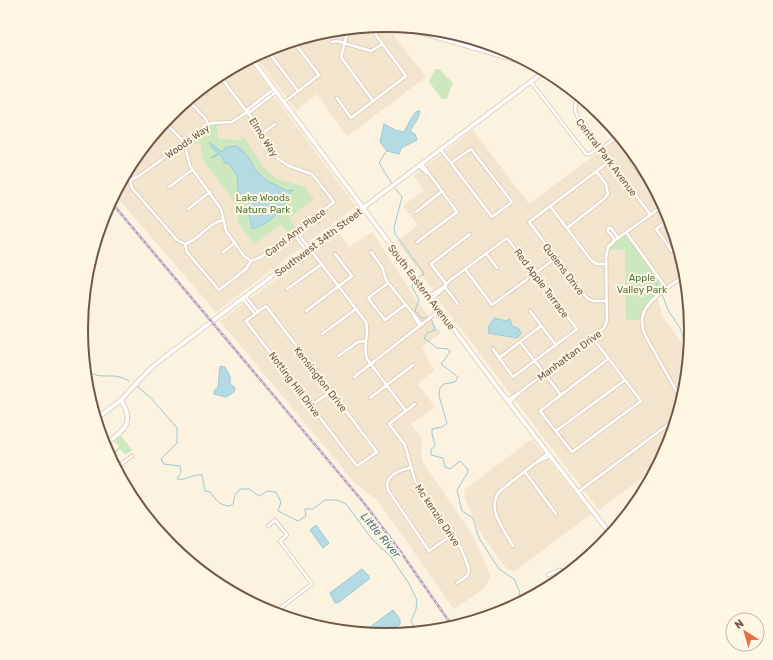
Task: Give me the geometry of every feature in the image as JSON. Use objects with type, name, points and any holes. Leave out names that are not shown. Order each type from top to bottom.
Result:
[{"type":"street","points":[[337,98],[351,118],[406,76],[382,44],[376,33]]},
{"type":"street","points":[[346,35],[341,53],[342,58],[373,101]]},
{"type":"street","points":[[439,37],[496,53]]},
{"type":"street","points":[[332,42],[344,43],[370,50],[382,44]]},
{"type":"street","points":[[283,102],[319,75],[297,46]]},
{"type":"street","points":[[271,55],[298,91]]},
{"type":"street","name":"South Eastern Avenue","points":[[255,63],[430,298],[607,530]]},
{"type":"street","name":"Southwest 34th Street","points":[[101,415],[121,400],[139,380],[162,359],[540,74]]},
{"type":"street","name":"Elmo Way","points":[[223,81],[268,140],[271,150],[277,158],[289,166],[312,174],[334,202]]},
{"type":"street","points":[[531,82],[586,154],[593,152],[614,138]]},
{"type":"street","name":"Woods Way","points":[[130,180],[139,176],[208,124],[232,122],[275,91]]},
{"type":"street","name":"Central Park Avenue","points":[[576,101],[576,115],[650,214]]},
{"type":"street","points":[[192,105],[206,119],[208,124]]},
{"type":"street","points":[[263,133],[275,124]]},
{"type":"street","points":[[169,126],[184,142],[192,170],[210,192],[221,209],[226,231],[244,256],[251,261]]},
{"type":"street","points":[[441,150],[492,217],[512,202],[471,149],[451,163]]},
{"type":"street","points":[[631,160],[640,174]]},
{"type":"street","points":[[607,264],[598,264],[594,262],[550,206],[610,161]]},
{"type":"street","points":[[417,242],[457,212],[421,165]]},
{"type":"street","points":[[169,187],[192,170]]},
{"type":"street","points":[[567,228],[604,199],[608,194],[606,184],[596,171]]},
{"type":"street","points":[[130,180],[132,188],[179,242],[185,244],[216,222],[224,220]]},
{"type":"street","points":[[188,209],[210,192]]},
{"type":"street","points":[[416,212],[441,192]]},
{"type":"street","name":"Carol Ann Place","points":[[185,244],[187,252],[219,290],[246,270],[251,261],[257,260],[334,202]]},
{"type":"street","name":"Queens Drive","points":[[550,206],[529,222],[587,298],[593,301],[607,301]]},
{"type":"street","points":[[658,207],[626,232],[666,288]]},
{"type":"street","points":[[665,223],[656,229],[672,251],[673,250]]},
{"type":"street","points":[[296,231],[308,250]]},
{"type":"street","name":"Manhattan Drive","points":[[508,401],[603,329],[607,324],[607,250],[616,239],[626,232]]},
{"type":"street","points":[[293,233],[322,264],[356,308],[367,325],[365,354],[370,365],[406,411],[415,404]]},
{"type":"street","points":[[458,304],[444,286],[431,264],[470,234]]},
{"type":"street","name":"Red Apple Terrace","points":[[486,253],[507,238],[576,329],[556,345]]},
{"type":"street","points":[[223,252],[235,243]]},
{"type":"street","points":[[371,252],[382,267],[383,275],[388,283],[421,326]]},
{"type":"street","points":[[430,298],[486,253],[497,268]]},
{"type":"street","points":[[306,311],[352,276],[335,254]]},
{"type":"street","points":[[465,269],[492,305],[556,258]]},
{"type":"street","points":[[287,289],[322,264]]},
{"type":"street","points":[[678,393],[642,328],[647,303],[680,279]]},
{"type":"street","points":[[388,283],[368,298],[385,320],[405,305]]},
{"type":"street","points":[[244,298],[256,313]]},
{"type":"street","name":"Kensington Drive","points":[[256,313],[266,306],[377,452],[357,466]]},
{"type":"street","points":[[322,334],[356,308]]},
{"type":"street","points":[[354,377],[440,310]]},
{"type":"street","points":[[493,349],[513,377],[556,345],[530,312]]},
{"type":"street","name":"Notting Hill Drive","points":[[256,313],[246,321],[357,466]]},
{"type":"street","points":[[499,358],[542,326]]},
{"type":"street","points":[[592,337],[640,401],[572,452],[540,411],[608,359]]},
{"type":"street","points":[[338,356],[358,342],[366,341]]},
{"type":"street","points":[[520,342],[561,395]]},
{"type":"street","points":[[370,398],[414,365]]},
{"type":"street","points":[[556,431],[625,380]]},
{"type":"street","points":[[311,406],[331,391]]},
{"type":"street","points":[[110,441],[122,432],[127,423],[127,412],[121,400]]},
{"type":"street","name":"Mc kenzie Drive","points":[[406,411],[389,424],[405,445],[410,468],[415,481],[461,548],[468,566],[467,576],[457,583]]},
{"type":"street","points":[[578,492],[670,423]]},
{"type":"street","points":[[513,546],[494,510],[494,502],[500,491],[549,454]]},
{"type":"street","points":[[120,465],[132,456]]},
{"type":"street","points":[[410,468],[390,476],[386,483],[388,490],[429,550],[452,534]]},
{"type":"street","points":[[525,472],[556,514]]},
{"type":"street","points":[[268,526],[275,520],[287,535],[280,541],[312,584],[280,608]]},
{"type":"street","points":[[548,575],[560,570],[562,571]]},
{"type":"shaded area","points":[[392,32],[426,77],[347,136],[317,94],[296,110],[259,61],[309,42],[348,35]]},
{"type":"shaded area","points":[[252,65],[270,89],[256,100],[261,106],[274,96],[356,206],[216,312],[119,199],[139,164],[162,134],[176,119],[221,82]]},
{"type":"shaded area","points":[[473,130],[529,204],[615,139],[645,181],[669,234],[679,272],[680,278],[654,293],[658,300],[663,317],[684,346],[682,369],[679,388],[669,426],[648,474],[599,510],[438,299],[397,241],[418,225],[403,206],[424,190],[413,176]]},
{"type":"shaded area","points":[[372,232],[415,298],[441,333],[422,347],[435,370],[418,384],[435,407],[411,424],[421,438],[422,461],[472,534],[491,577],[482,590],[454,609],[378,501],[355,483],[220,321],[338,233],[349,247]]},
{"type":"shaded area","points":[[532,439],[591,514],[515,571],[507,569],[478,528],[466,501],[464,490]]},
{"type":"green space","points":[[435,69],[439,69],[453,82],[447,99],[442,99],[429,82]]},
{"type":"green space","name":"Lake Woods Nature Park","points":[[211,124],[217,124],[218,139],[241,140],[244,137],[263,167],[277,179],[305,187],[314,199],[289,218],[296,229],[289,234],[281,224],[254,244],[238,223],[236,204],[203,160],[200,143],[186,145],[187,142],[198,132]]},
{"type":"green space","name":"Apple Valley Park","points":[[624,236],[627,237],[663,287],[648,301],[644,308],[641,320],[626,320],[625,250],[609,250],[611,245]]},
{"type":"green space","points":[[121,436],[132,450],[126,455],[120,449],[115,454],[114,451],[119,447],[114,440]]},
{"type":"water","points":[[417,111],[420,111],[418,118],[410,131],[415,134],[417,140],[401,148],[399,154],[387,151],[380,142],[384,124],[395,130],[404,132]]},
{"type":"water","points":[[209,142],[222,152],[226,147],[237,146],[248,156],[256,171],[268,181],[287,191],[293,190],[289,194],[285,204],[275,216],[262,225],[252,229],[249,214],[245,213],[248,212],[249,202],[238,191],[237,175],[228,163],[225,163],[220,154],[211,158],[218,153],[212,148]]},
{"type":"water","points":[[494,318],[506,321],[510,319],[512,326],[519,329],[521,334],[517,338],[488,333],[489,326]]},
{"type":"water","points":[[220,366],[225,367],[230,376],[230,383],[235,388],[234,392],[226,397],[214,394],[214,391],[218,387]]},
{"type":"water","points":[[316,525],[329,543],[323,548],[310,530]]},
{"type":"water","points":[[362,569],[369,576],[369,579],[338,603],[335,603],[330,593]]},
{"type":"water","points":[[393,610],[400,619],[400,624],[396,628],[370,627]]},
{"type":"waterway","points":[[387,150],[379,163],[392,184]]},
{"type":"waterway","points":[[394,187],[402,197],[394,228],[395,234],[423,272],[424,274],[419,277]]},
{"type":"waterway","points":[[651,273],[668,310],[680,328],[684,339]]},
{"type":"waterway","points":[[414,281],[412,287],[419,300],[415,311],[422,318],[428,318]]},
{"type":"waterway","points":[[431,318],[435,330],[427,333],[424,338],[437,348],[448,349],[450,352],[441,364],[458,377],[455,382],[444,384],[440,388],[439,396],[447,423],[442,427],[432,429],[435,445],[431,450],[431,455],[443,458],[445,467],[450,469],[460,461],[467,468],[468,472],[457,490],[462,511],[473,518],[479,538],[499,569],[514,579],[519,590],[519,596]]},
{"type":"waterway","name":"Little River","points":[[92,373],[101,376],[123,378],[129,381]]},
{"type":"waterway","name":"Little River","points":[[137,386],[151,398],[177,428],[177,443],[161,459],[164,464],[180,466],[181,472],[177,479],[202,475],[205,491],[210,492],[220,503],[229,506],[233,504],[235,495],[240,489],[249,489],[259,496],[267,491],[276,492],[281,502],[278,511],[298,521],[306,516],[305,509],[313,509],[325,500],[337,500],[346,504],[372,539],[390,556],[408,582],[417,600],[416,609],[411,622],[414,626]]},
{"type":"railway","points":[[115,207],[364,503],[400,551],[449,621]]}]
